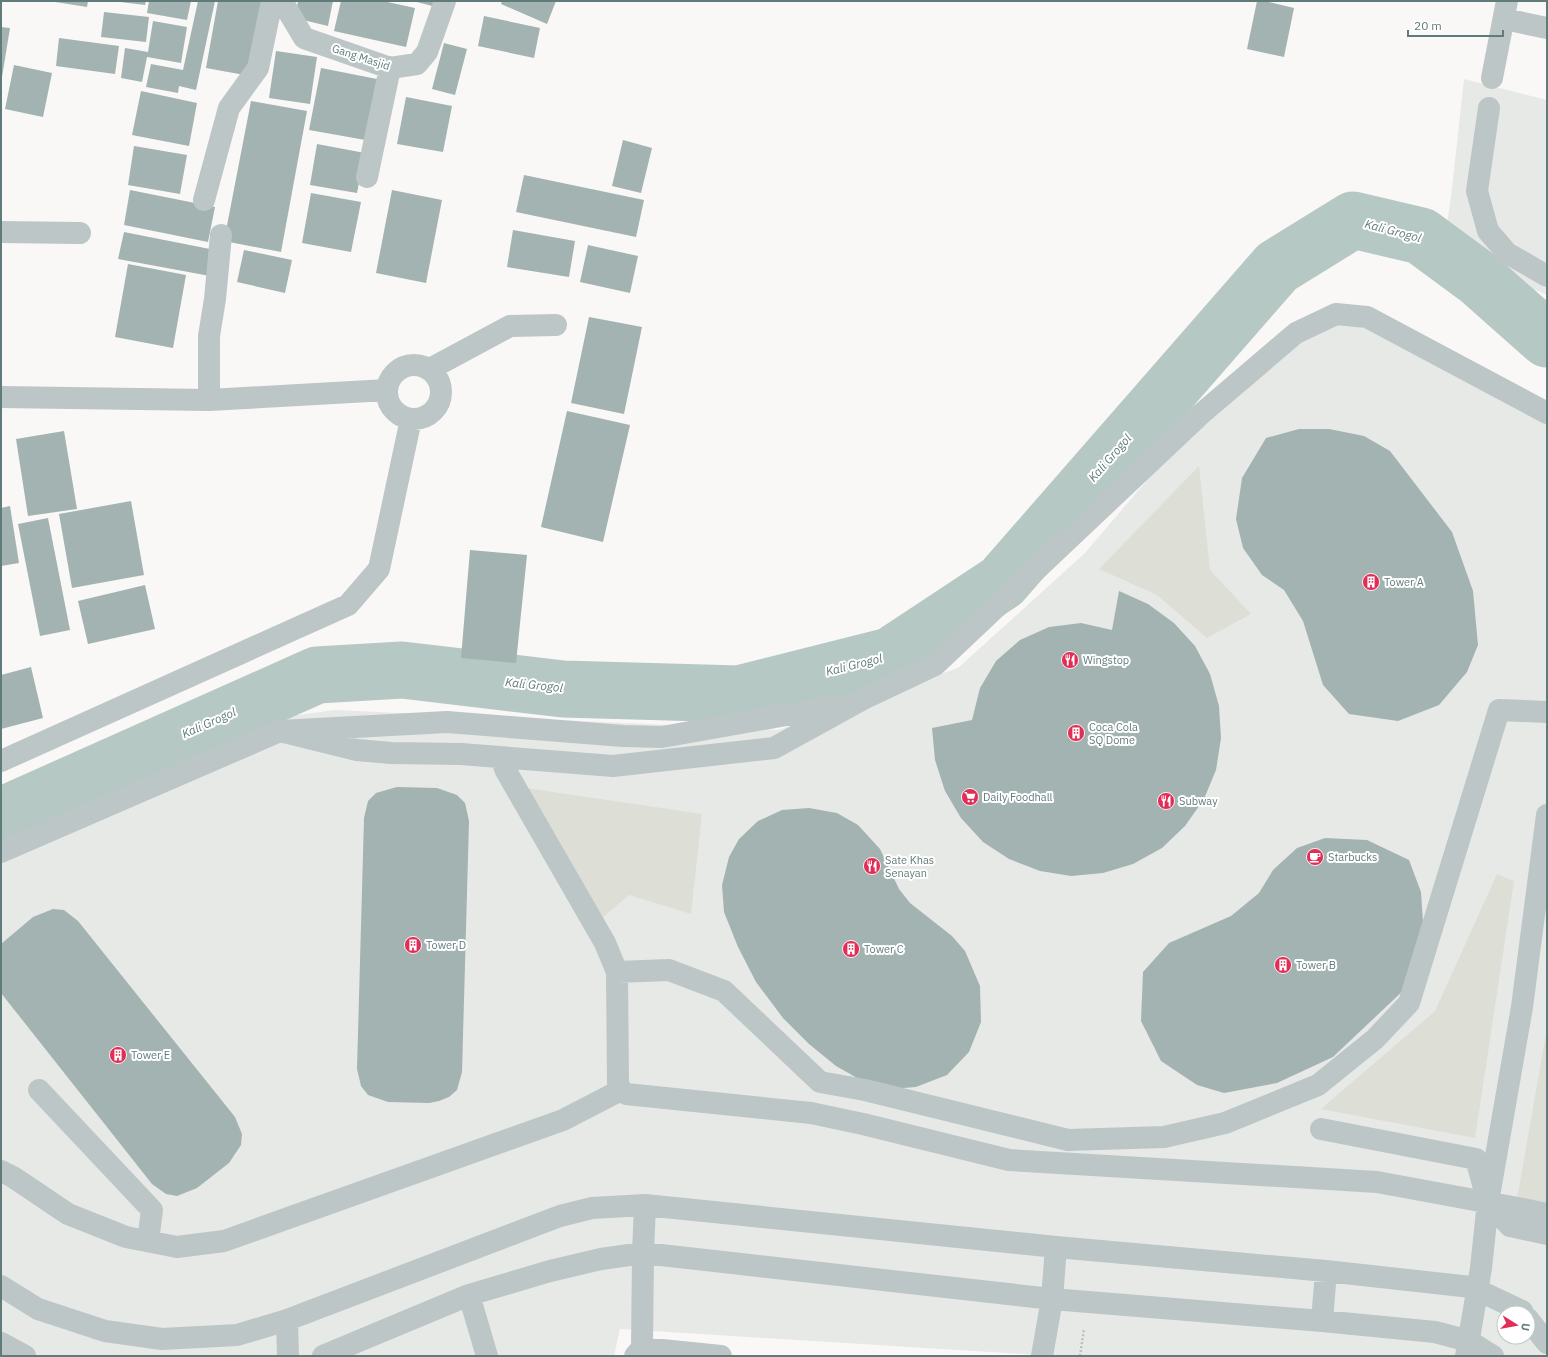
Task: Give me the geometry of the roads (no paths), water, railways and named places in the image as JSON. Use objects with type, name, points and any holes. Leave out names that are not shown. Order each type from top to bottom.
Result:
[{"type":"street","points":[[204,200],[229,108],[258,68],[272,1]]},
{"type":"street","name":"Gang Masjid","points":[[282,1],[304,38],[390,68],[418,64],[427,52],[445,1]]},
{"type":"street","points":[[1492,78],[1505,10],[1547,28]]},
{"type":"street","points":[[367,177],[390,68]]},
{"type":"street","points":[[1489,108],[1477,191],[1488,231],[1507,253],[1547,276]]},
{"type":"street","points":[[1,232],[80,233]]},
{"type":"street","points":[[209,400],[209,336],[215,299],[221,235]]},
{"type":"street","points":[[280,732],[357,750],[391,753],[461,754],[613,766],[774,748],[863,700],[935,665],[1201,414],[1296,333],[1336,314],[1367,317],[1547,413]]},
{"type":"street","points":[[430,369],[510,326],[556,324]]},
{"type":"street","points":[[416,364],[430,369],[439,380],[441,394],[437,408],[426,417],[412,419],[399,414],[389,404],[387,390],[392,376],[402,367],[416,364]]},
{"type":"street","points":[[1,397],[209,400],[387,390]]},
{"type":"street","points":[[1,761],[348,605],[379,569],[412,419]]},
{"type":"street","points":[[1,852],[280,732],[447,722],[623,736],[662,737],[814,711],[863,700]]},
{"type":"street","points":[[617,972],[669,970],[724,991],[820,1082],[865,1090],[1068,1140],[1164,1137],[1224,1123],[1318,1086],[1375,1039],[1409,1003],[1499,710],[1547,712]]},
{"type":"street","points":[[500,758],[605,943],[617,972],[618,1083],[621,1090],[626,1094],[810,1113],[863,1124],[1009,1160],[1378,1182],[1547,1214]]},
{"type":"street","points":[[1466,1356],[1481,1268],[1488,1202],[1522,1007],[1547,815]]},
{"type":"street","points":[[810,1113],[820,1082]]},
{"type":"street","points":[[39,1090],[152,1210],[148,1241]]},
{"type":"street","points":[[1,1171],[13,1177],[68,1214],[126,1237],[178,1247],[224,1241],[563,1120],[621,1090]]},
{"type":"street","points":[[1320,1129],[1476,1159],[1488,1202],[1510,1226],[1547,1234]]},
{"type":"street","points":[[645,1205],[638,1352],[721,1356]]},
{"type":"street","points":[[1,1286],[38,1309],[105,1331],[162,1339],[237,1335],[287,1320],[560,1216],[592,1208],[645,1205],[1056,1247],[1326,1271],[1471,1287],[1509,1305]]},
{"type":"street","points":[[1042,1356],[1052,1299],[1056,1247]]},
{"type":"street","points":[[323,1356],[469,1295],[550,1271],[601,1258],[643,1253],[1052,1299],[1322,1321],[1435,1332],[1469,1341],[1493,1356]]},
{"type":"street","points":[[1322,1321],[1326,1271]]},
{"type":"street","points":[[469,1295],[487,1356]]},
{"type":"street","points":[[287,1320],[288,1356]]},
{"type":"street","points":[[1536,1329],[1547,1342]]},
{"type":"street","points":[[1,1343],[24,1356]]},
{"type":"street","points":[[1,1354],[24,1356]]},
{"type":"waterway","name":"Kali Grogol","points":[[1,816],[317,675],[402,670],[563,689],[739,694],[890,656],[1002,582],[1277,267],[1353,220],[1421,236],[1478,278],[1547,339]]},
{"type":"place","name":"Tower A","points":[[1371,582]]},
{"type":"place","name":"Wingstop","points":[[1070,660]]},
{"type":"place","name":"Coca Cola SQ Dome","points":[[1076,733]]},
{"type":"place","name":"Daily Foodhall","points":[[970,797]]},
{"type":"place","name":"Subway","points":[[1166,801]]},
{"type":"place","name":"Starbucks","points":[[1315,857]]},
{"type":"place","name":"Sate Khas Senayan","points":[[872,866]]},
{"type":"place","name":"Tower D","points":[[413,945]]},
{"type":"place","name":"Tower C","points":[[851,949]]},
{"type":"place","name":"Tower B","points":[[1283,965]]},
{"type":"place","name":"Tower E","points":[[118,1055]]}]
